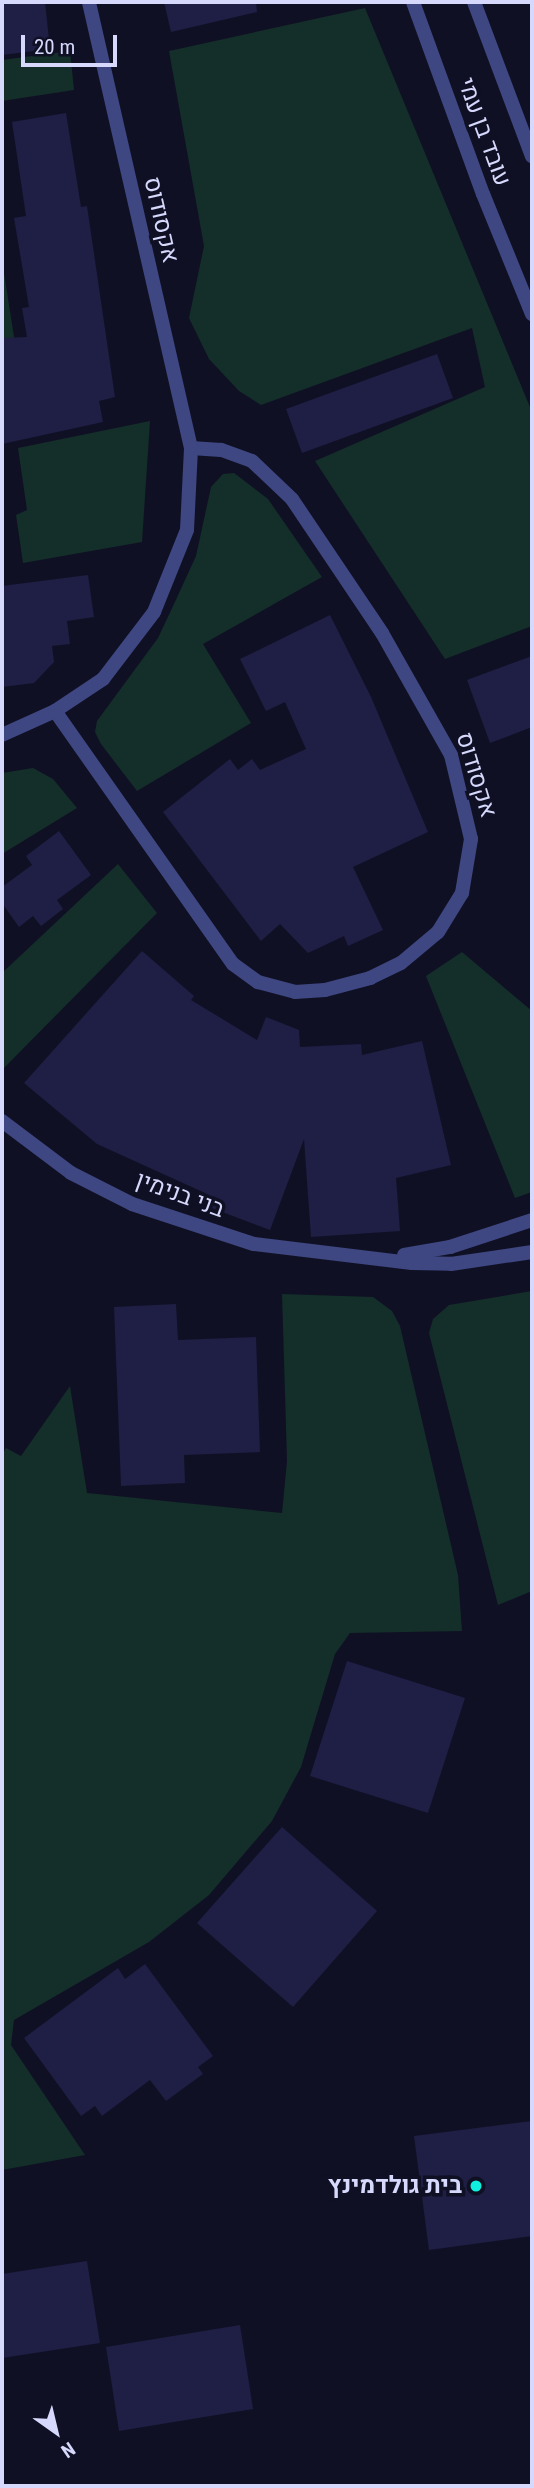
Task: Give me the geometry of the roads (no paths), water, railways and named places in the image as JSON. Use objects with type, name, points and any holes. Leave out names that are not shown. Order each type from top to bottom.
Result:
[{"type":"street","name":"אקסודוס","points":[[2,736],[55,711],[103,679],[154,612],[187,530],[191,448],[89,2]]},
{"type":"street","name":"עובד בן עמי","points":[[414,2],[482,194],[532,314]]},
{"type":"street","name":"עובד בן עמי","points":[[474,2],[532,156]]},
{"type":"street","name":"אקסודוס","points":[[55,711],[233,964],[258,982],[295,992],[325,990],[370,978],[401,963],[438,932],[462,893],[471,839],[451,755],[382,633],[292,499],[252,461],[221,450],[191,448]]},
{"type":"street","name":"בני בנימין","points":[[2,1121],[71,1173],[190,1226],[254,1244],[365,1258],[451,1264],[532,1252]]},
{"type":"street","name":"בני בנימין","points":[[365,1258],[450,1247],[532,1220]]},
{"type":"place","name":"בית גולדמינץ","points":[[476,2186]]}]
